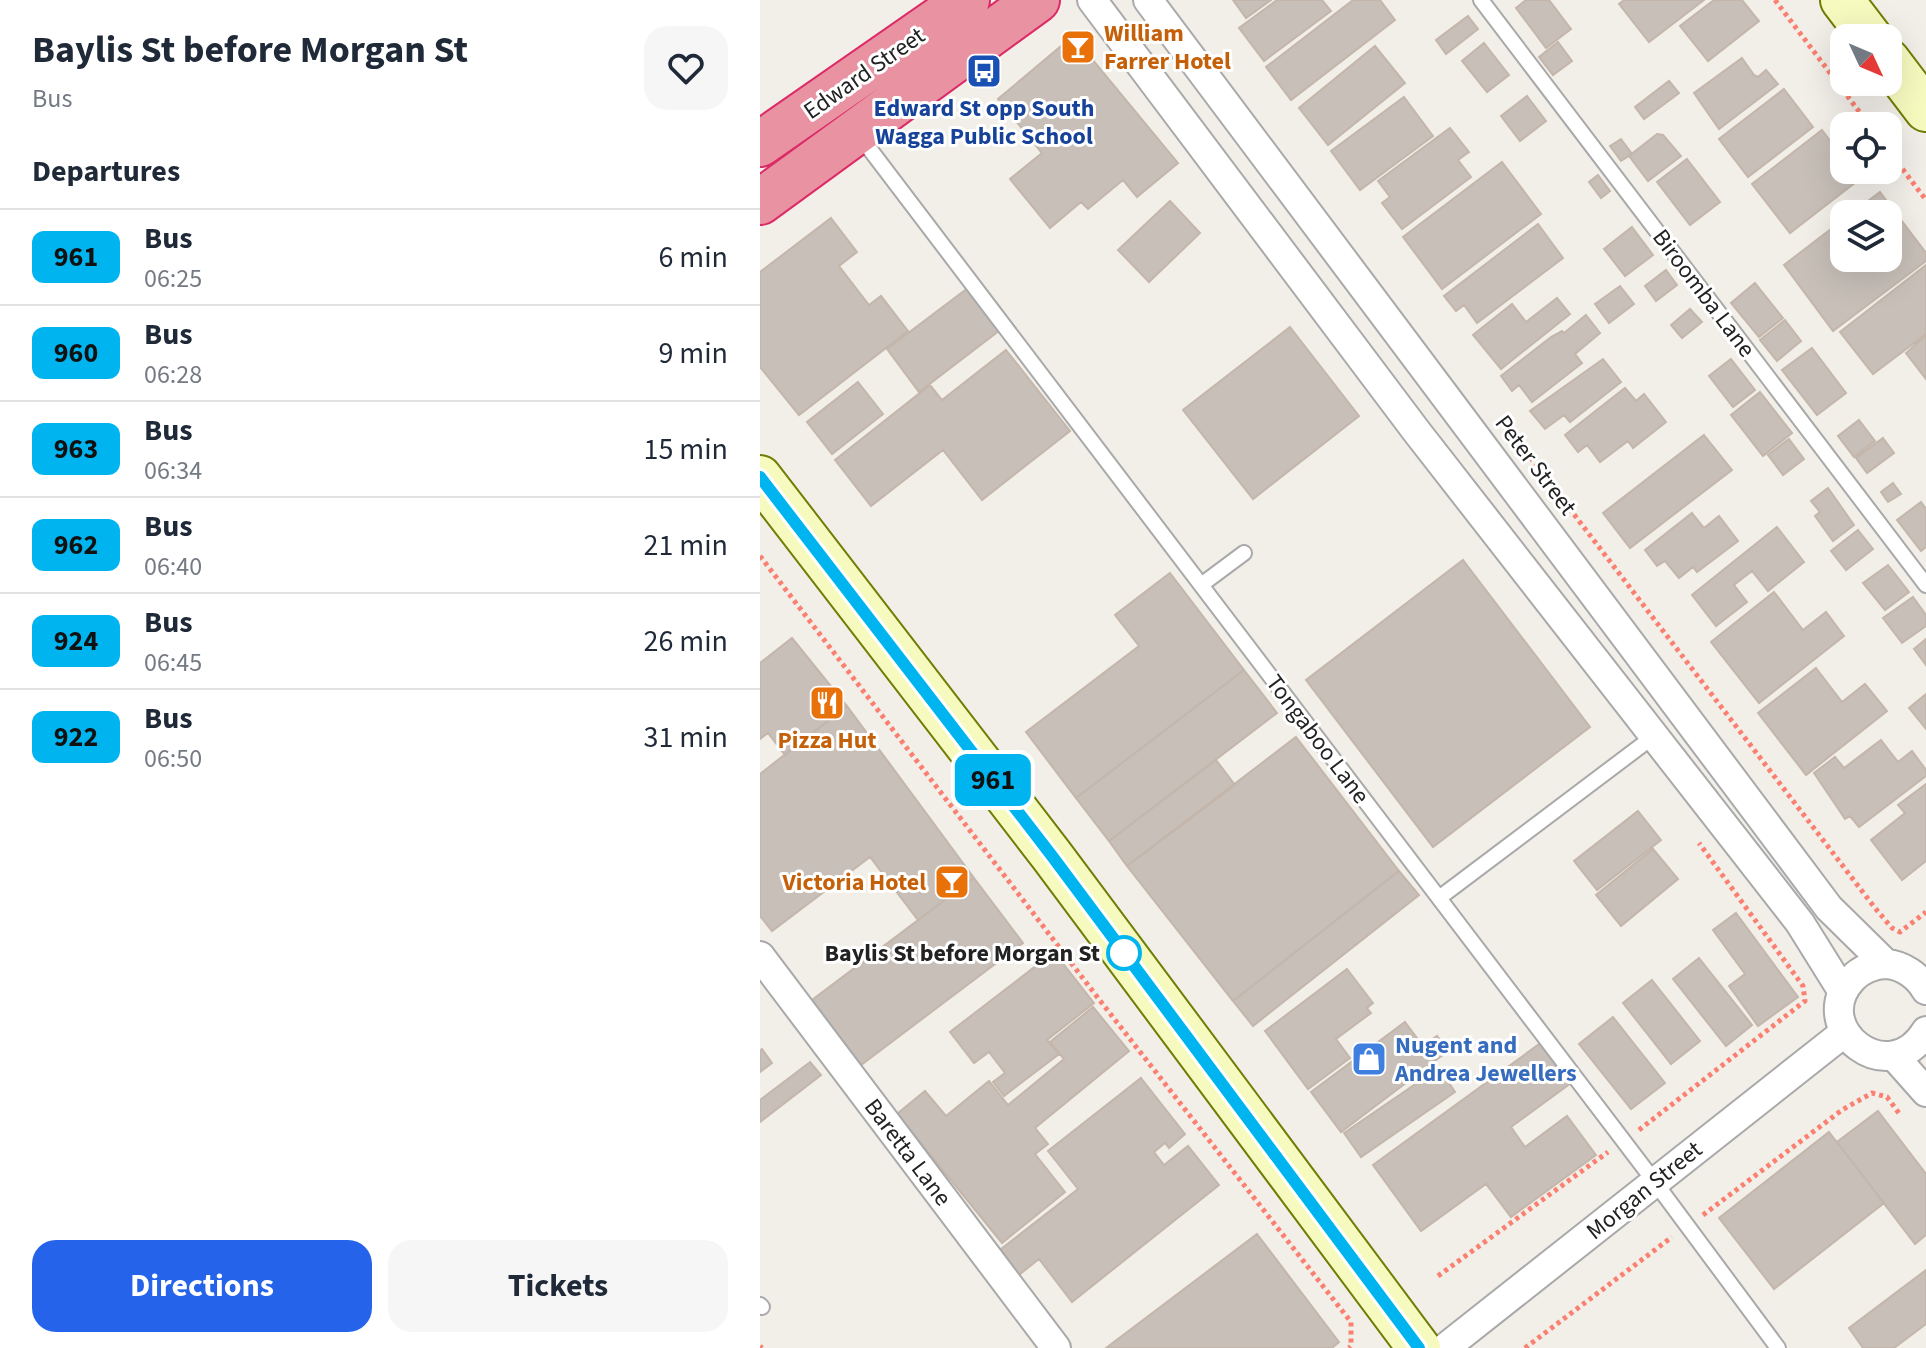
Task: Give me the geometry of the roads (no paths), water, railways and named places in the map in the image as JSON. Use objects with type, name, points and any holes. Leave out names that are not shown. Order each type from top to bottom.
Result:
[{"type":"highway","name":"Edward Street","points":[[760,144],[967,0]]},
{"type":"highway","name":"Edward Street","points":[[760,202],[1037,0]]},
{"type":"main road","points":[[1842,0],[1860,24]]},
{"type":"main road","points":[[1902,78],[1926,110]]},
{"type":"main road","points":[[760,477],[1052,856],[1419,1348]]},
{"type":"street","points":[[1092,0],[1417,432],[1800,923],[1843,992]]},
{"type":"street","name":"Peter Street","points":[[1148,0],[1829,908],[1886,964],[1912,973],[1925,984]]},
{"type":"street","points":[[1214,162],[1250,136]]},
{"type":"street","points":[[1311,291],[1347,264]]},
{"type":"street","points":[[1417,432],[1453,407]]},
{"type":"street","name":"Peter Street","points":[[1515,559],[1548,533]]},
{"type":"street","points":[[1625,699],[1655,676]]},
{"type":"street","points":[[1723,826],[1750,804]]},
{"type":"street","name":"Baretta Lane","points":[[760,956],[1056,1348]]},
{"type":"street","points":[[1886,964],[1860,972],[1843,992],[1840,1020],[1845,1032],[1853,1044],[1865,1052],[1894,1056],[1916,1044],[1926,1031]]},
{"type":"street","name":"Morgan Street","points":[[1445,1348],[1845,1032]]},
{"type":"street","points":[[1894,1056],[1926,1092]]},
{"type":"lane","name":"Biroomba Lane","points":[[1481,0],[1926,585]]},
{"type":"lane","name":"Tongaboo Lane","points":[[857,132],[1778,1348]]},
{"type":"lane","points":[[1201,585],[1244,553]]},
{"type":"lane","points":[[1439,898],[1654,736]]},
{"type":"place","name":"William Farrer Hotel","points":[[1078,47]]},
{"type":"place","name":"Edward St opp South Wagga Public School","points":[[984,71]]},
{"type":"place","name":"Pizza Hut","points":[[827,703]]},
{"type":"place","name":"Victoria Hotel","points":[[952,882]]},
{"type":"place","name":"Baylis St before Morgan St","points":[[1124,953]]},
{"type":"place","name":"Nugent and Andrea Jewellers","points":[[1369,1059]]}]
